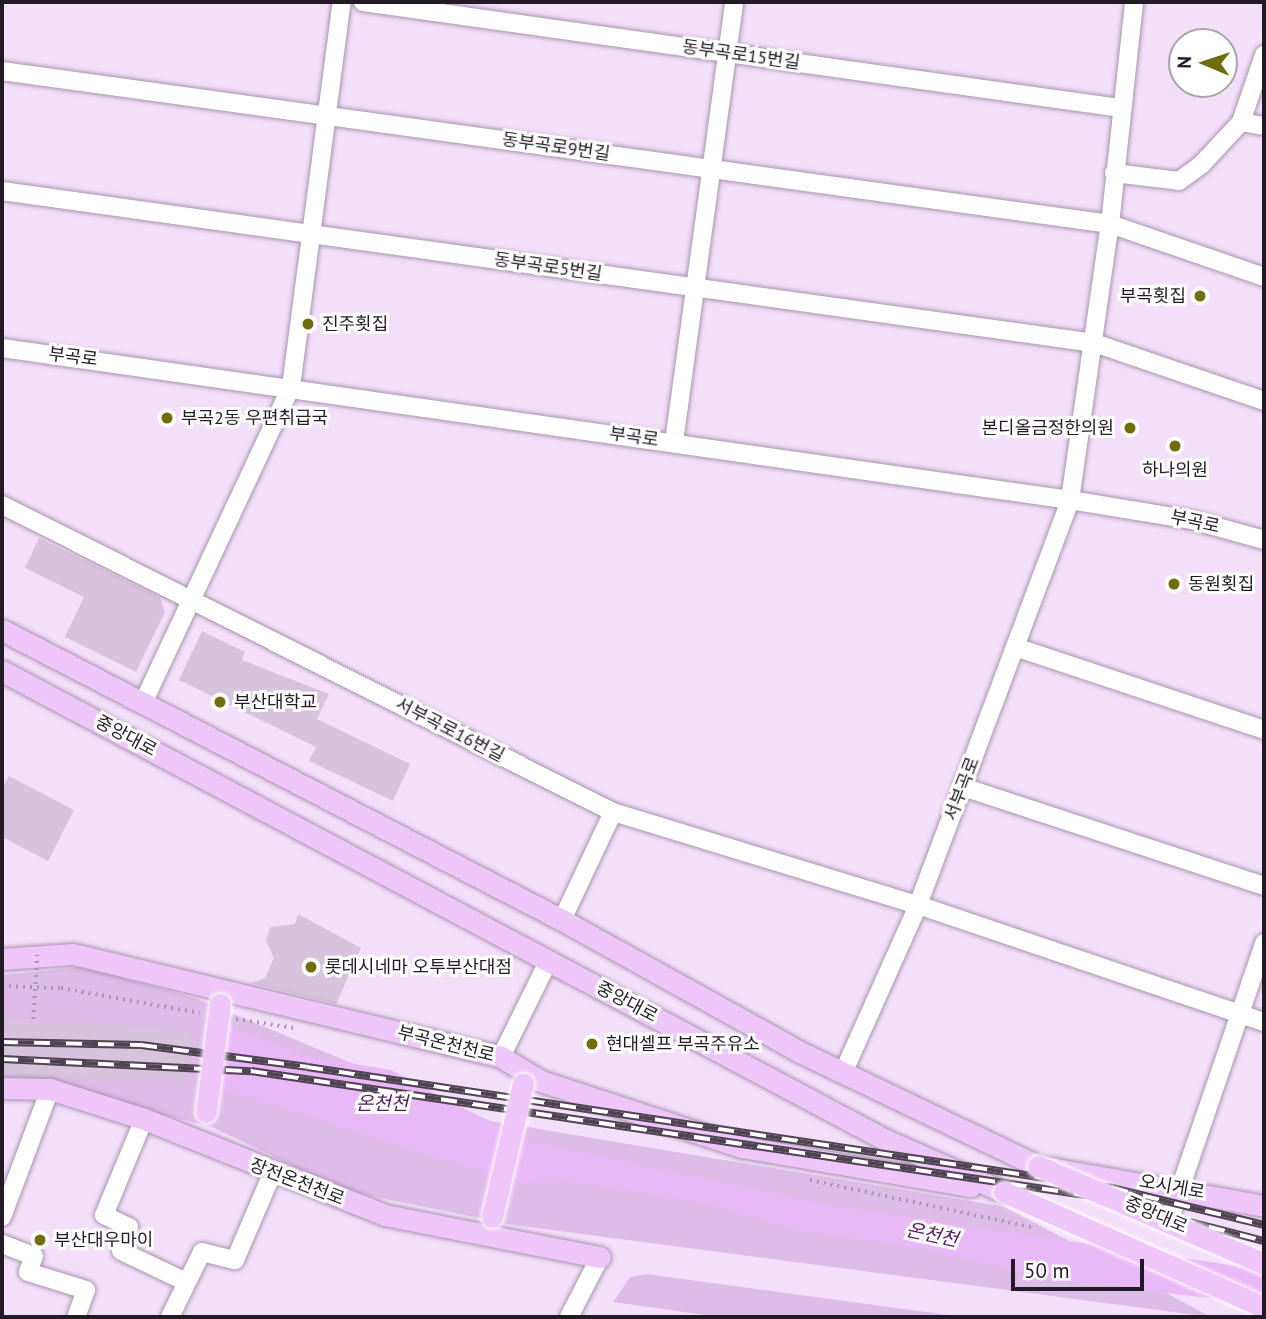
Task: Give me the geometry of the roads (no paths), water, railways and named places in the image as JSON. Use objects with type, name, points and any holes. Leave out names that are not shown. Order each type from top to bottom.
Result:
[{"type":"main road","name":"중앙대로","points":[[2,630],[562,920],[844,1073],[1038,1166],[1170,1220],[1264,1264]]},
{"type":"main road","name":"중앙대로","points":[[2,671],[886,1140],[1264,1307]]},
{"type":"main road","name":"부곡온천천로","points":[[2,959],[73,954],[221,997],[501,1057],[524,1078],[742,1147],[1004,1192]]},
{"type":"main road","points":[[192,1140],[206,1112],[221,997]]},
{"type":"main road","points":[[490,1226],[524,1078]]},
{"type":"main road","name":"장전온천천로","points":[[2,1088],[50,1089],[144,1119],[272,1174],[385,1215],[490,1226],[600,1257]]},
{"type":"main road","name":"오시게로","points":[[1038,1166],[1181,1187],[1264,1206]]},
{"type":"street","points":[[143,703],[291,387],[342,2]]},
{"type":"street","name":"동부곡로15번길","points":[[363,2],[1119,108]]},
{"type":"street","points":[[674,442],[734,2]]},
{"type":"street","name":"서부곡로","points":[[844,1073],[918,905],[1070,500],[1110,224],[1119,108],[1133,2]]},
{"type":"street","points":[[1114,173],[1179,181],[1241,122],[1264,55]]},
{"type":"street","name":"동부곡로9번길","points":[[2,71],[1110,224],[1264,277]]},
{"type":"street","points":[[1241,122],[1264,126]]},
{"type":"street","name":"동부곡로5번길","points":[[2,191],[1094,343],[1264,401]]},
{"type":"street","name":"부곡로","points":[[2,348],[291,387],[1070,500],[1192,520],[1264,540]]},
{"type":"street","name":"서부곡로16번길","points":[[2,505],[613,811],[918,905],[1264,1022]]},
{"type":"street","points":[[1015,647],[1264,730]]},
{"type":"street","points":[[963,787],[1264,886]]},
{"type":"street","points":[[562,920],[613,811]]},
{"type":"street","points":[[1170,1220],[1264,943]]},
{"type":"street","points":[[501,1057],[549,960]]},
{"type":"street","points":[[2,1217],[50,1089]]},
{"type":"street","points":[[144,1119],[104,1215],[129,1227],[121,1251],[186,1282]]},
{"type":"street","points":[[170,1317],[202,1252],[235,1260],[272,1174]]},
{"type":"street","points":[[2,1244],[34,1256],[28,1272],[86,1290],[76,1317]]},
{"type":"street","points":[[569,1317],[600,1257]]},
{"type":"water","name":"온천천","points":[[227,1026],[307,1056],[391,1070],[524,1140],[836,1206],[1264,1270],[1264,1305],[1047,1278],[907,1246],[797,1231],[712,1205],[565,1181],[519,1184],[215,1087],[198,1059]]},
{"type":"railway","points":[[2,1042],[141,1045],[307,1067],[1112,1188],[1264,1225]]},
{"type":"railway","points":[[2,1059],[251,1071],[1085,1195],[1264,1241]]},
{"type":"place","name":"부곡횟집","points":[[1200,296]]},
{"type":"place","name":"진주횟집","points":[[308,324]]},
{"type":"place","name":"부곡2동 우편취급국","points":[[167,418]]},
{"type":"place","name":"본디올금정한의원","points":[[1130,428]]},
{"type":"place","name":"하나의원","points":[[1175,446]]},
{"type":"place","name":"동원횟집","points":[[1174,584]]},
{"type":"place","name":"부산대학교","points":[[220,702]]},
{"type":"place","name":"롯데시네마 오투부산대점","points":[[311,967]]},
{"type":"place","name":"현대셀프 부곡주유소","points":[[592,1044]]},
{"type":"place","name":"부산대우마이","points":[[40,1240]]}]
